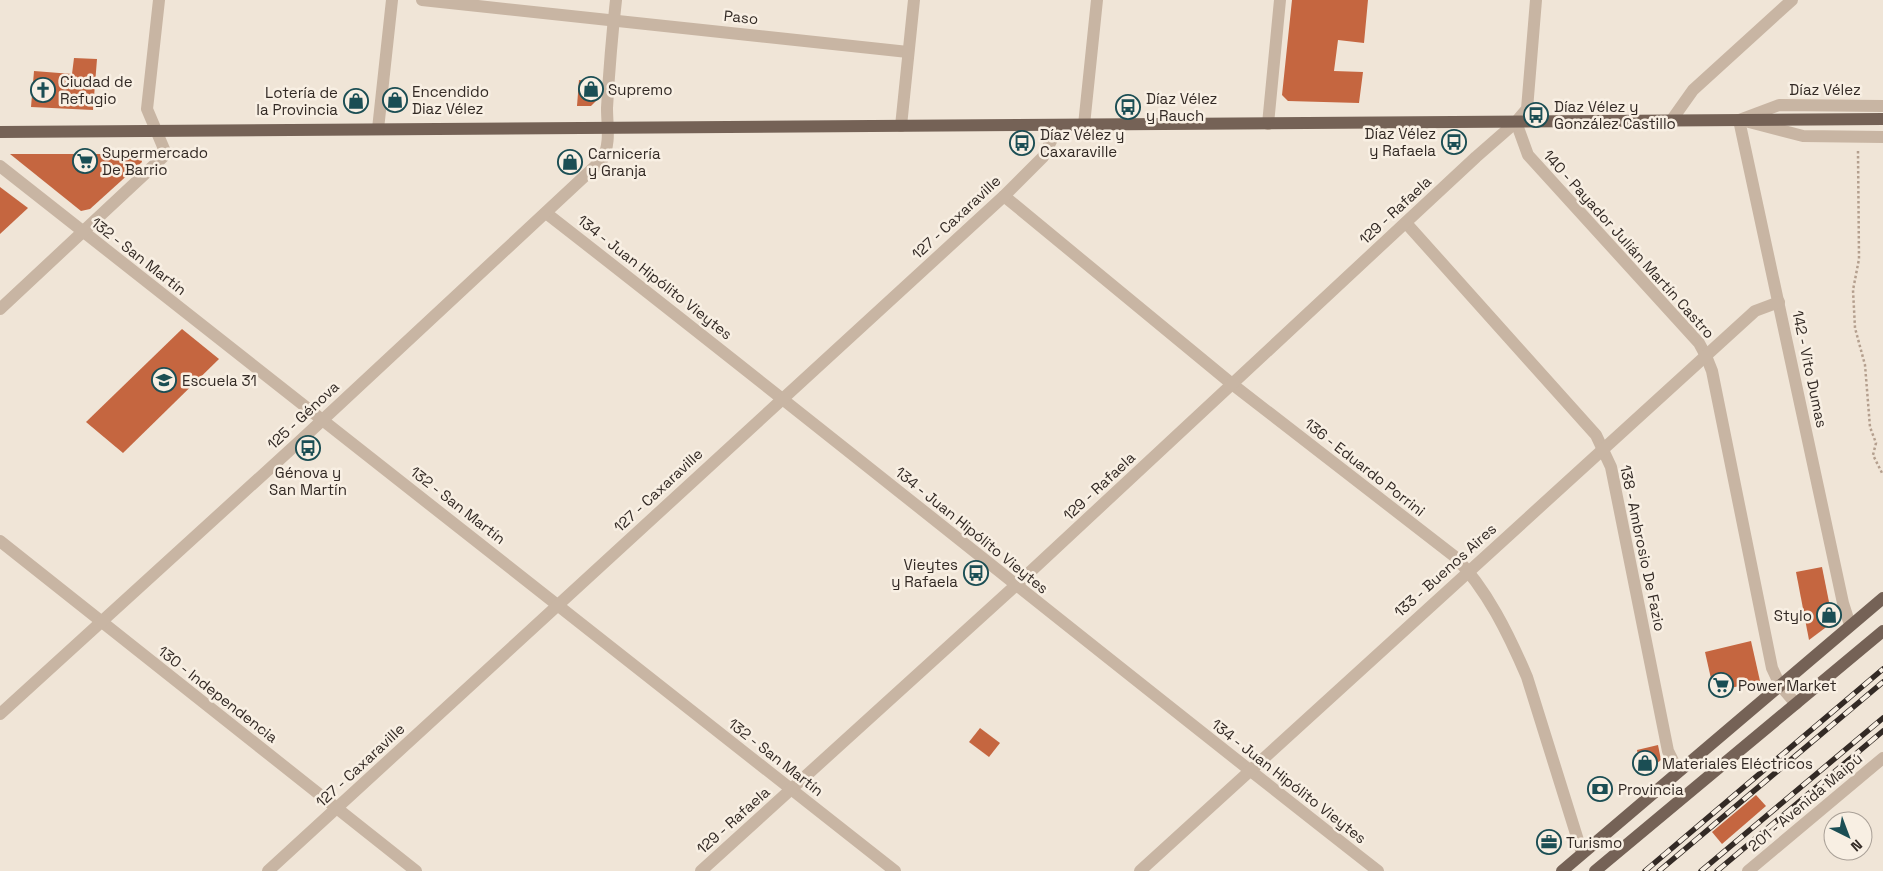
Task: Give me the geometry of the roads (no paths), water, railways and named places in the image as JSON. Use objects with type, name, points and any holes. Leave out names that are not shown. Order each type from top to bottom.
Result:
[{"type":"main road","points":[[0,132],[1883,120]]},
{"type":"main road","points":[[1562,871],[1883,598]]},
{"type":"main road","points":[[1595,871],[1883,631]]},
{"type":"street","points":[[0,309],[164,156],[164,149],[147,108],[159,0]]},
{"type":"street","points":[[378,129],[392,0]]},
{"type":"street","name":"Paso","points":[[422,0],[908,52]]},
{"type":"street","name":"125 - Génova","points":[[0,714],[323,420],[602,160],[607,151],[609,129],[607,109],[616,0]]},
{"type":"street","points":[[901,126],[914,0]]},
{"type":"street","points":[[1084,125],[1098,0]]},
{"type":"street","points":[[1268,124],[1280,0]]},
{"type":"street","points":[[1516,122],[1526,109],[1536,0]]},
{"type":"street","points":[[1672,121],[1693,90],[1792,0]]},
{"type":"street","name":"Díaz Vélez","points":[[1739,120],[1779,106],[1883,106]]},
{"type":"street","points":[[1739,120],[1803,136],[1883,137]]},
{"type":"street","name":"142 - Vito Dumas","points":[[1739,120],[1841,594],[1850,626]]},
{"type":"street","name":"129 - Rafaela","points":[[701,871],[1015,586],[1516,122]]},
{"type":"street","name":"140 - Payador Julián Martín Castro","points":[[1516,122],[1528,155],[1699,343],[1706,356],[1712,371],[1772,668],[1780,685],[1796,704]]},
{"type":"street","name":"127 - Caxaraville","points":[[268,871],[1004,196],[1043,156],[1060,125]]},
{"type":"street","name":"132 - San Martín","points":[[0,166],[895,871]]},
{"type":"street","name":"136 - Eduardo Porrini","points":[[1004,196],[1232,384],[1454,556],[1468,570],[1478,583],[1525,673],[1582,853]]},
{"type":"street","name":"134 - Juan Hipólito Vieytes","points":[[546,213],[783,397],[1015,586],[1378,871]]},
{"type":"street","name":"138 - Ambrosio De Fazio","points":[[1406,222],[1596,435],[1603,448],[1611,466],[1668,751],[1678,771]]},
{"type":"street","name":"133 - Buenos Aires","points":[[1140,871],[1468,570],[1755,311],[1779,302]]},
{"type":"street","name":"130 - Independencia","points":[[0,541],[416,871]]},
{"type":"street","name":"201 - Avenida Maipú","points":[[1748,871],[1883,758]]},
{"type":"railway","points":[[1645,871],[1883,669]]},
{"type":"railway","points":[[1659,871],[1883,682]]},
{"type":"railway","points":[[1701,871],[1883,718]]},
{"type":"railway","points":[[1717,871],[1883,731]]},
{"type":"place","name":"Supremo","points":[[591,89]]},
{"type":"place","name":"Ciudad de Refugio","points":[[43,90]]},
{"type":"place","name":"Encendido Diaz Vélez","points":[[395,100]]},
{"type":"place","name":"Lotería de la Provincia","points":[[356,101]]},
{"type":"place","name":"Díaz Vélez y Rauch","points":[[1128,107]]},
{"type":"place","name":"Díaz Vélez y González Castillo","points":[[1536,115]]},
{"type":"place","name":"Díaz Vélez y Rafaela","points":[[1454,142]]},
{"type":"place","name":"Díaz Vélez y Caxaraville","points":[[1022,143]]},
{"type":"place","name":"Supermercado De Barrio","points":[[85,161]]},
{"type":"place","name":"Carnicería y Granja","points":[[570,162]]},
{"type":"place","name":"Escuela 31","points":[[164,380]]},
{"type":"place","name":"Génova y San Martín","points":[[308,448]]},
{"type":"place","name":"Vieytes y Rafaela","points":[[976,573]]},
{"type":"place","name":"Stylo","points":[[1829,615]]},
{"type":"place","name":"Power Market","points":[[1721,685]]},
{"type":"place","name":"Materiales Eléctricos","points":[[1645,763]]},
{"type":"place","name":"Provincia","points":[[1600,789]]},
{"type":"place","name":"Turismo","points":[[1549,842]]}]
